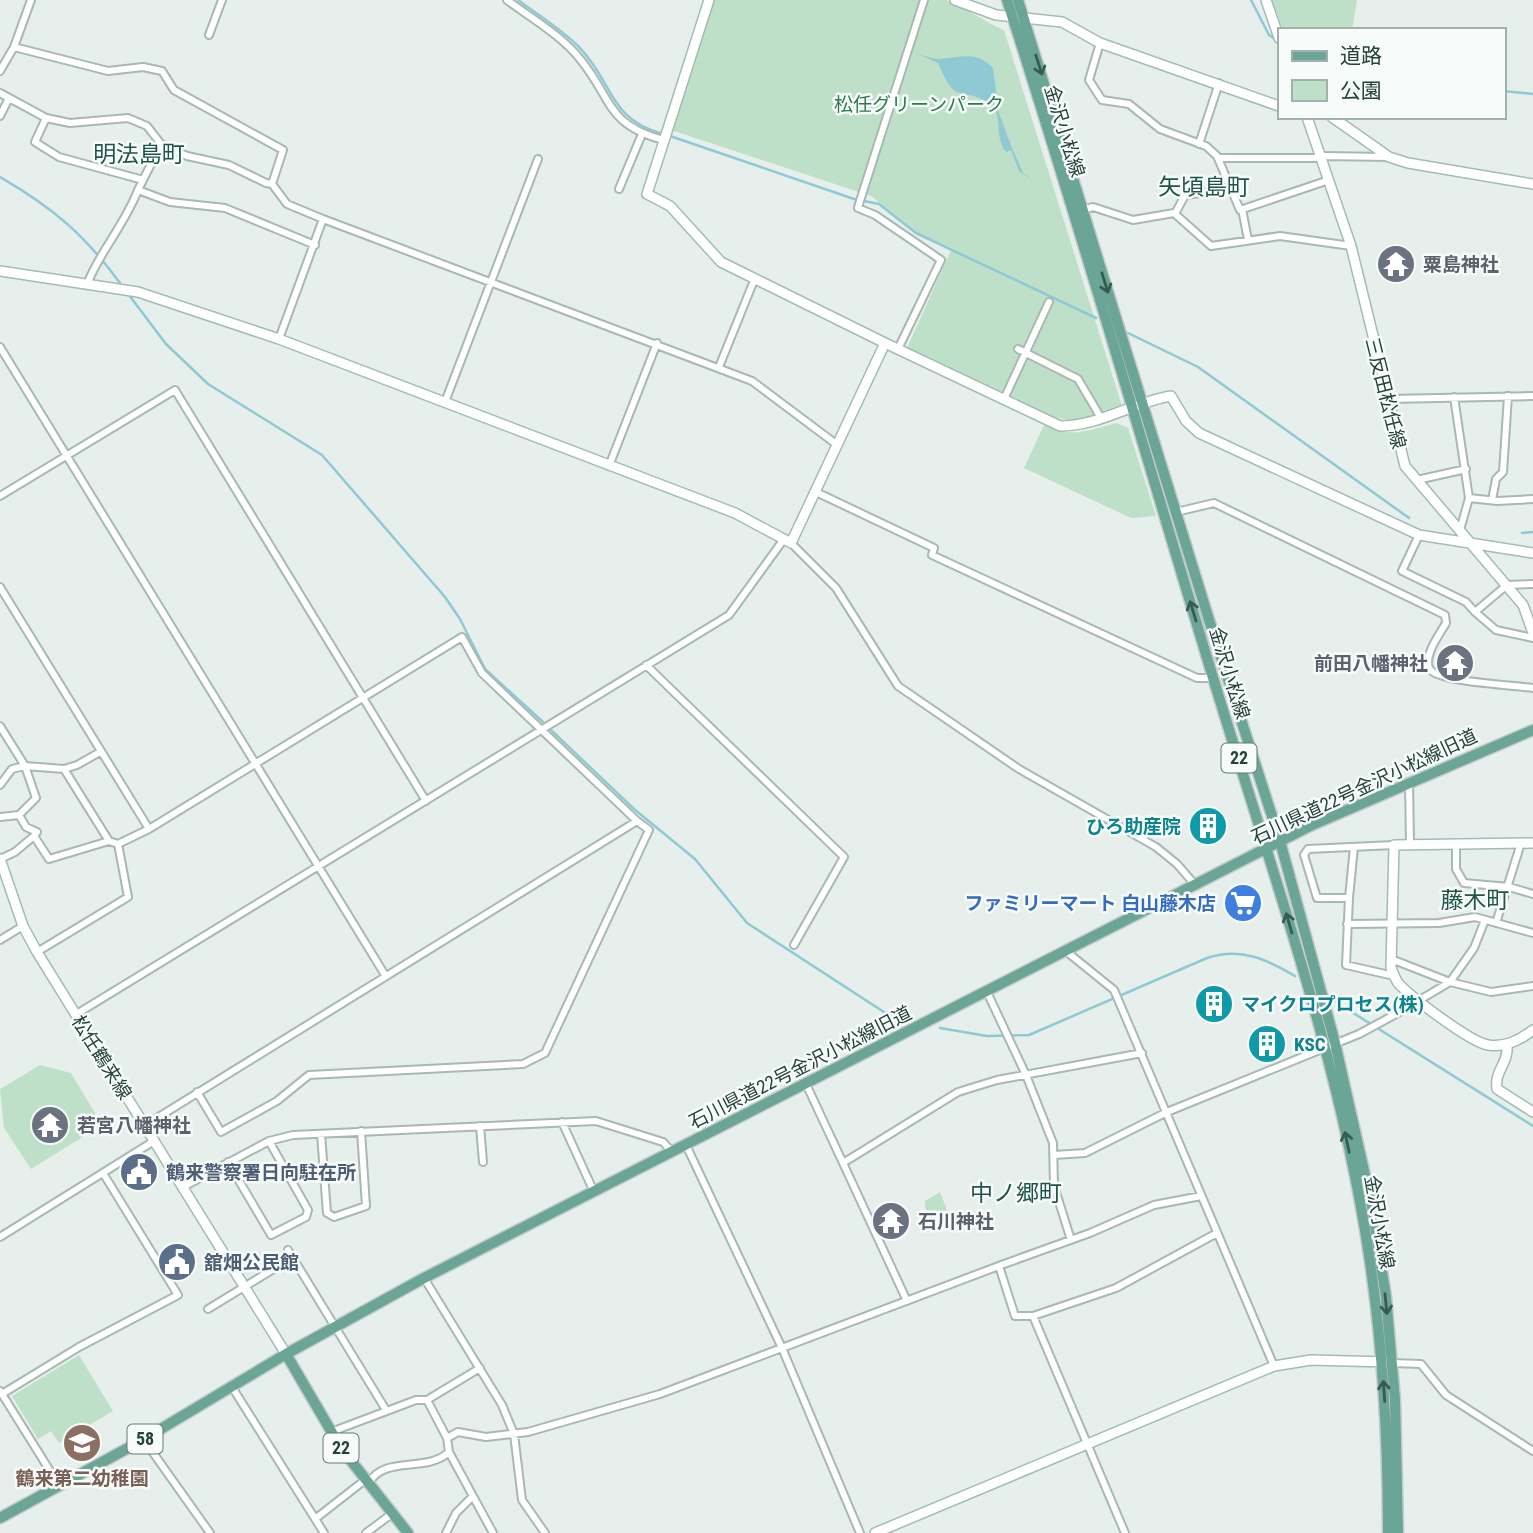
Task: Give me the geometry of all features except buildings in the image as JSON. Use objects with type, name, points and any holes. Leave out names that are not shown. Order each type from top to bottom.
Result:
[{"type":"main road","name":"金沢小松線","points":[[1007,0],[1213,678],[1329,1045]]},
{"type":"main road","name":"金沢小松線","points":[[1018,0],[1280,841],[1329,1045],[1372,1206],[1387,1362],[1398,1533]]},
{"type":"main road","name":"石川県道22号金沢小松線旧道","points":[[286,1354],[424,1278],[1280,841],[1409,781],[1533,730]]},
{"type":"main road","name":"58","points":[[0,1518],[144,1440],[286,1354]]},
{"type":"main road","name":"22","points":[[286,1354],[331,1432],[408,1533]]},
{"type":"main road","name":"金沢小松線","points":[[1387,1362],[1388,1533]]},
{"type":"street","points":[[0,71],[14,47],[31,0]]},
{"type":"street","points":[[209,35],[222,0]]},
{"type":"street","points":[[507,0],[579,57],[617,117],[642,134],[664,136]]},
{"type":"street","points":[[709,0],[647,194],[670,206],[721,262],[1060,426],[1082,426],[1171,396],[1186,421],[1199,433],[1419,535],[1533,553]]},
{"type":"street","points":[[898,349],[941,260],[875,215],[858,208],[924,0]]},
{"type":"street","points":[[955,0],[974,9],[1062,22],[1100,43],[1278,106]]},
{"type":"street","points":[[1266,0],[1278,33]]},
{"type":"street","points":[[1100,43],[1089,80],[1102,100],[1129,104],[1160,129],[1199,144],[1218,158],[1242,209],[1248,240]]},
{"type":"street","points":[[14,47],[108,71],[143,67],[162,71],[174,90],[283,150],[272,184]]},
{"type":"street","points":[[1199,144],[1219,83]]},
{"type":"street","points":[[0,93],[46,118],[70,123],[128,118],[147,126],[161,144],[187,156],[229,165],[272,184],[288,204],[323,219],[752,381],[836,444]]},
{"type":"street","points":[[0,117],[9,98]]},
{"type":"street","points":[[46,118],[35,142],[59,157],[143,180]]},
{"type":"street","name":"三反田松任線","points":[[1308,119],[1351,246],[1389,399],[1398,448],[1405,466],[1523,606],[1533,635]]},
{"type":"street","points":[[1335,119],[1389,157]]},
{"type":"street","points":[[619,189],[642,134]]},
{"type":"street","points":[[88,282],[98,260],[128,217],[161,144]]},
{"type":"street","points":[[1218,158],[1389,157],[1408,163],[1533,184]]},
{"type":"street","points":[[445,402],[538,159]]},
{"type":"street","points":[[1242,209],[1329,180]]},
{"type":"street","points":[[138,190],[170,202],[225,208],[315,245]]},
{"type":"street","points":[[1175,214],[1185,195],[1232,190]]},
{"type":"street","points":[[1082,210],[1093,207],[1133,220],[1175,214],[1211,246],[1280,236],[1351,246]]},
{"type":"street","points":[[279,340],[323,219]]},
{"type":"street","points":[[0,271],[88,282],[138,292],[279,340],[734,513],[787,541],[836,588],[898,686],[1019,769],[1156,848],[1177,864],[1196,886]]},
{"type":"street","points":[[719,367],[755,278]]},
{"type":"street","points":[[1004,399],[1049,303]]},
{"type":"street","points":[[610,466],[656,343]]},
{"type":"street","points":[[75,1015],[729,615],[787,541],[816,492],[885,343]]},
{"type":"street","points":[[0,347],[385,975]]},
{"type":"street","points":[[1018,349],[1078,379],[1101,418]]},
{"type":"street","points":[[0,496],[175,390],[426,801]]},
{"type":"street","points":[[1492,500],[1496,479],[1503,472],[1508,396]]},
{"type":"street","points":[[1389,399],[1533,396]]},
{"type":"street","points":[[1454,397],[1469,498],[1460,530]]},
{"type":"street","points":[[1417,480],[1466,469]]},
{"type":"street","points":[[816,492],[934,548],[932,555],[944,561],[1197,678],[1213,678]]},
{"type":"street","points":[[1469,498],[1533,499]]},
{"type":"street","points":[[1177,512],[1214,503],[1445,615],[1447,623],[1430,652],[1428,665],[1430,670],[1444,679],[1533,688]]},
{"type":"street","points":[[1419,535],[1402,571],[1466,602],[1496,631],[1533,635]]},
{"type":"street","points":[[1475,612],[1507,585],[1533,584]]},
{"type":"street","points":[[0,587],[149,829]]},
{"type":"street","points":[[34,836],[49,859],[109,841],[118,844],[149,829],[462,637],[482,673],[649,830],[545,1053],[523,1064],[309,1075],[277,1101],[221,1132],[197,1093]]},
{"type":"street","points":[[646,665],[844,857],[794,945]]},
{"type":"street","points":[[0,726],[25,766],[36,798],[19,815],[0,817]]},
{"type":"street","points":[[0,785],[12,769],[25,766],[64,769],[100,752]]},
{"type":"street","points":[[64,769],[109,841]]},
{"type":"street","points":[[1409,781],[1410,844]]},
{"type":"street","points":[[0,859],[15,852],[37,832],[26,827],[19,815]]},
{"type":"street","points":[[145,1126],[637,821]]},
{"type":"street","points":[[1496,923],[1521,843]]},
{"type":"street","points":[[1349,898],[1317,898],[1304,855],[1308,849],[1410,844],[1533,843]]},
{"type":"street","points":[[37,952],[128,897],[118,844]]},
{"type":"street","points":[[1456,844],[1456,869],[1464,883],[1509,887],[1533,894]]},
{"type":"street","points":[[1394,845],[1391,959],[1394,976]]},
{"type":"street","points":[[1354,847],[1346,965],[1394,976],[1465,1036],[1488,1045],[1507,1045],[1533,1030]]},
{"type":"street","name":"松任鶴来線","points":[[0,859],[23,926],[37,952],[286,1354]]},
{"type":"street","points":[[1347,923],[1439,923],[1475,917],[1533,933]]},
{"type":"street","points":[[1054,1155],[1085,1153],[1167,1112],[1365,1030],[1421,1000],[1450,982],[1474,948],[1485,920]]},
{"type":"street","points":[[0,940],[23,926]]},
{"type":"street","points":[[1067,952],[1114,990],[1274,1366]]},
{"type":"street","points":[[1391,959],[1450,982],[1491,992],[1533,986]]},
{"type":"street","points":[[987,992],[1027,1075],[1052,1143],[1055,1186],[1071,1240]]},
{"type":"street","points":[[1507,1045],[1507,1061],[1497,1074],[1497,1089],[1533,1112]]},
{"type":"street","points":[[843,1163],[958,1091],[1142,1053]]},
{"type":"street","points":[[806,1084],[907,1301]]},
{"type":"street","points":[[183,1187],[269,1141],[293,1135],[596,1121],[663,1142],[672,1152]]},
{"type":"street","points":[[562,1122],[594,1192]]},
{"type":"street","points":[[480,1126],[483,1162]]},
{"type":"street","points":[[321,1135],[327,1213],[334,1217],[366,1206],[361,1131]]},
{"type":"street","points":[[0,1237],[154,1141]]},
{"type":"street","points":[[228,1162],[271,1236],[306,1217],[308,1210],[269,1141]]},
{"type":"street","points":[[687,1144],[782,1348],[860,1533]]},
{"type":"street","points":[[60,1487],[1,1392],[178,1295],[103,1172]]},
{"type":"street","points":[[447,1438],[458,1432],[486,1437],[514,1434],[660,1394],[1071,1240],[1154,1205],[1201,1196]]},
{"type":"street","points":[[999,1266],[1015,1316],[1033,1316],[1116,1287],[1217,1233]]},
{"type":"street","points":[[288,1251],[386,1410]]},
{"type":"street","points":[[208,1309],[285,1262]]},
{"type":"street","points":[[424,1278],[480,1368],[514,1434],[522,1500],[545,1533]]},
{"type":"street","points":[[1033,1316],[1125,1533]]},
{"type":"street","points":[[876,1533],[1274,1366],[1311,1360],[1421,1364],[1446,1395],[1533,1451]]},
{"type":"street","points":[[331,1432],[416,1400],[427,1400],[480,1368]]},
{"type":"street","points":[[232,1387],[324,1533]]},
{"type":"street","points":[[427,1400],[447,1438],[449,1452],[472,1497],[478,1500],[493,1533]]},
{"type":"street","points":[[144,1440],[210,1533]]},
{"type":"street","points":[[314,1519],[374,1474],[391,1467],[434,1463],[449,1452]]},
{"type":"street","points":[[446,1533],[456,1513],[472,1497]]},
{"type":"street","points":[[366,1533],[393,1513]]},
{"type":"green space","name":"松任グリーンパーク","points":[[713,0],[946,0],[1004,30],[1122,406],[1078,422],[1054,417],[907,348],[952,248],[920,235],[871,196],[671,130]]},
{"type":"green space","points":[[1272,0],[1357,0],[1352,28],[1282,28]]},
{"type":"green space","points":[[1117,423],[1128,428],[1156,516],[1131,518],[1024,468],[1044,425],[1071,432]]},
{"type":"green space","points":[[40,1065],[71,1073],[102,1125],[31,1169],[4,1128],[0,1089]]},
{"type":"green space","points":[[940,1192],[947,1210],[931,1216],[925,1208],[925,1201]]},
{"type":"green space","points":[[79,1355],[113,1411],[59,1443],[51,1431],[38,1439],[12,1396]]},
{"type":"water","points":[[916,53],[936,59],[974,57],[993,68],[999,113],[1012,148],[1023,173],[1038,184],[1019,171],[1011,150],[1006,152],[1002,146],[997,115],[992,104],[955,91],[938,63]]},
{"type":"waterway","points":[[518,0],[579,47],[621,109],[645,127],[663,134]]},
{"type":"waterway","points":[[1251,0],[1269,35],[1277,40]]},
{"type":"waterway","points":[[1505,91],[1533,94]]},
{"type":"waterway","points":[[670,136],[854,199],[879,204],[916,233],[1096,318]]},
{"type":"waterway","points":[[0,177],[36,199],[66,223],[120,283]]},
{"type":"waterway","points":[[129,295],[166,344],[208,384],[322,455],[445,597],[460,619],[485,669],[543,722]]},
{"type":"waterway","points":[[1128,333],[1198,367],[1409,518]]},
{"type":"waterway","points":[[1522,533],[1533,532]]},
{"type":"waterway","points":[[551,730],[634,809],[695,859],[747,923],[890,1016],[906,1021]]},
{"type":"waterway","points":[[940,1028],[987,1036],[1029,1035],[1219,955],[1253,956],[1295,976]]},
{"type":"waterway","points":[[1331,999],[1533,1126]]},
{"type":"place","name":"粟島神社","points":[[1396,264]]},
{"type":"place","name":"前田八幡神社","points":[[1455,663]]},
{"type":"place","name":"ひろ助産院","points":[[1208,826]]},
{"type":"place","name":"ファミリーマート 白山藤木店","points":[[1243,903]]},
{"type":"place","name":"マイクロプロセス(株)","points":[[1214,1004]]},
{"type":"place","name":"KSC","points":[[1267,1044]]},
{"type":"place","name":"若宮八幡神社","points":[[50,1125]]},
{"type":"place","name":"鶴来警察署日向駐在所","points":[[139,1172]]},
{"type":"place","name":"石川神社","points":[[891,1221]]},
{"type":"place","name":"舘畑公民館","points":[[177,1262]]},
{"type":"place","name":"鶴来第二幼稚園","points":[[82,1443]]},
{"type":"district","name":"明法島町","points":[[139,154]]},
{"type":"district","name":"矢頃島町","points":[[1204,187]]},
{"type":"district","name":"藤木町","points":[[1475,900]]},
{"type":"district","name":"中ノ郷町","points":[[1016,1193]]}]
